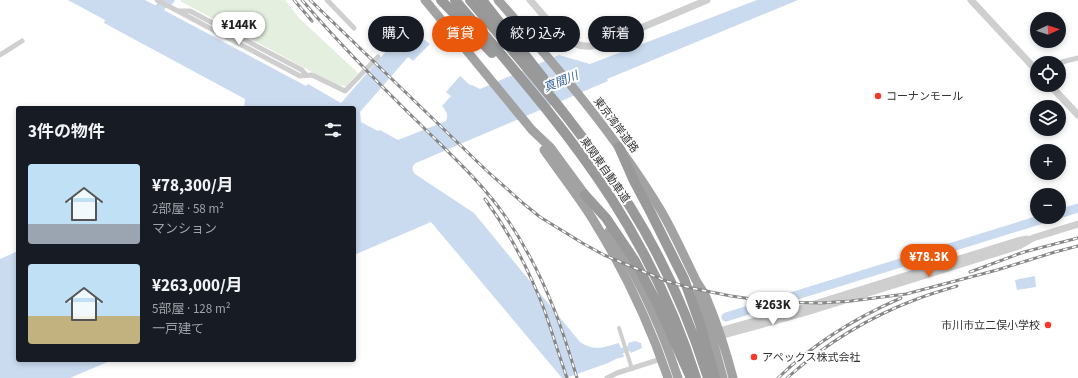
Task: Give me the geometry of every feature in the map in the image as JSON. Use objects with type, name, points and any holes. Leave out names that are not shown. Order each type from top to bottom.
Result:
[{"type":"highway","points":[[424,0],[532,130],[550,147],[552,156],[610,249],[640,306],[668,378]]},
{"type":"highway","points":[[442,0],[467,28],[540,102]]},
{"type":"highway","name":"東関東自動車道","points":[[455,0],[570,140],[610,197],[650,265],[676,323],[696,378]]},
{"type":"highway","name":"東関東自動車道","points":[[470,0],[581,136],[630,207],[660,259],[687,318],[708,378]]},
{"type":"highway","points":[[482,0],[551,88],[581,136]]},
{"type":"highway","name":"東京湾岸道路","points":[[498,0],[512,16]]},
{"type":"highway","points":[[503,0],[516,16]]},
{"type":"highway","name":"東京湾岸道路","points":[[544,52],[609,134],[660,209],[695,278],[706,296],[733,378]]},
{"type":"highway","points":[[619,148],[684,280],[700,324],[715,378]]},
{"type":"highway","points":[[552,156],[606,218],[629,250],[658,305],[690,378]]},
{"type":"highway","points":[[585,195],[618,245],[638,282],[658,324],[678,378]]},
{"type":"highway","name":"東京湾岸道路","points":[[695,278],[699,298],[723,378]]},
{"type":"street","points":[[157,0],[177,11],[190,11],[302,70],[306,76],[312,75],[345,91],[378,57]]},
{"type":"street","points":[[327,0],[354,28]]},
{"type":"street","points":[[530,0],[564,37],[577,45],[588,46],[603,44],[702,1]]},
{"type":"street","points":[[975,1],[1030,63]]},
{"type":"street","points":[[0,55],[22,41]]},
{"type":"street","points":[[1066,61],[1078,58]]},
{"type":"street","points":[[1057,92],[1078,115]]},
{"type":"street","points":[[719,334],[806,310],[1019,246],[1033,238],[1078,224]]},
{"type":"street","points":[[619,328],[632,369]]},
{"type":"street","points":[[607,378],[661,359]]},
{"type":"green space","points":[[285,0],[299,18],[358,73],[346,86],[336,85],[180,1]]},
{"type":"water","name":"真間川","points":[[68,0],[145,0],[306,86],[308,84],[341,103],[386,52],[422,52],[413,61],[408,57],[360,112],[361,122],[398,140],[446,121],[447,114],[442,106],[451,96],[446,92],[460,76],[470,85],[480,89],[559,55],[590,64],[621,52],[644,52],[644,43],[757,0],[798,0],[607,79],[608,81],[413,165],[415,174],[474,213],[580,342],[595,348],[619,343],[621,348],[628,346],[628,343],[635,341],[641,343],[642,348],[631,353],[630,351],[623,353],[624,357],[566,378],[562,378],[431,222],[356,254],[356,106],[244,106],[245,99],[104,23],[105,20]]},
{"type":"water","points":[[424,40],[430,44],[424,50]]},
{"type":"water","points":[[16,252],[16,362],[107,362],[70,378],[0,378],[0,259]]},
{"type":"water","points":[[1035,276],[1036,287],[1017,290],[1015,280]]},
{"type":"waterway","points":[[159,8],[170,0]]},
{"type":"waterway","points":[[1066,212],[1078,208]]},
{"type":"waterway","points":[[726,317],[1030,223]]},
{"type":"railway","points":[[294,0],[312,21]]},
{"type":"railway","points":[[302,0],[361,65],[476,181],[505,216],[526,249],[544,285],[554,309],[577,378]]},
{"type":"railway","points":[[310,0],[487,171],[540,217],[604,255],[666,281],[691,288],[759,300],[821,303],[851,301],[906,294],[997,270],[1078,246]]},
{"type":"railway","points":[[485,199],[510,238],[532,280],[544,309],[567,378]]},
{"type":"railway","points":[[970,272],[1024,252],[1078,238]]},
{"type":"railway","points":[[787,378],[848,332],[899,306],[957,286]]},
{"type":"railway","points":[[778,378],[792,365],[836,332],[867,314],[901,298]]},
{"type":"place","name":"コーナンモール","points":[[878,96]]},
{"type":"place","name":"市川市立二俣小学校","points":[[1048,325]]},
{"type":"place","name":"アペックス株式会社","points":[[754,357]]}]
